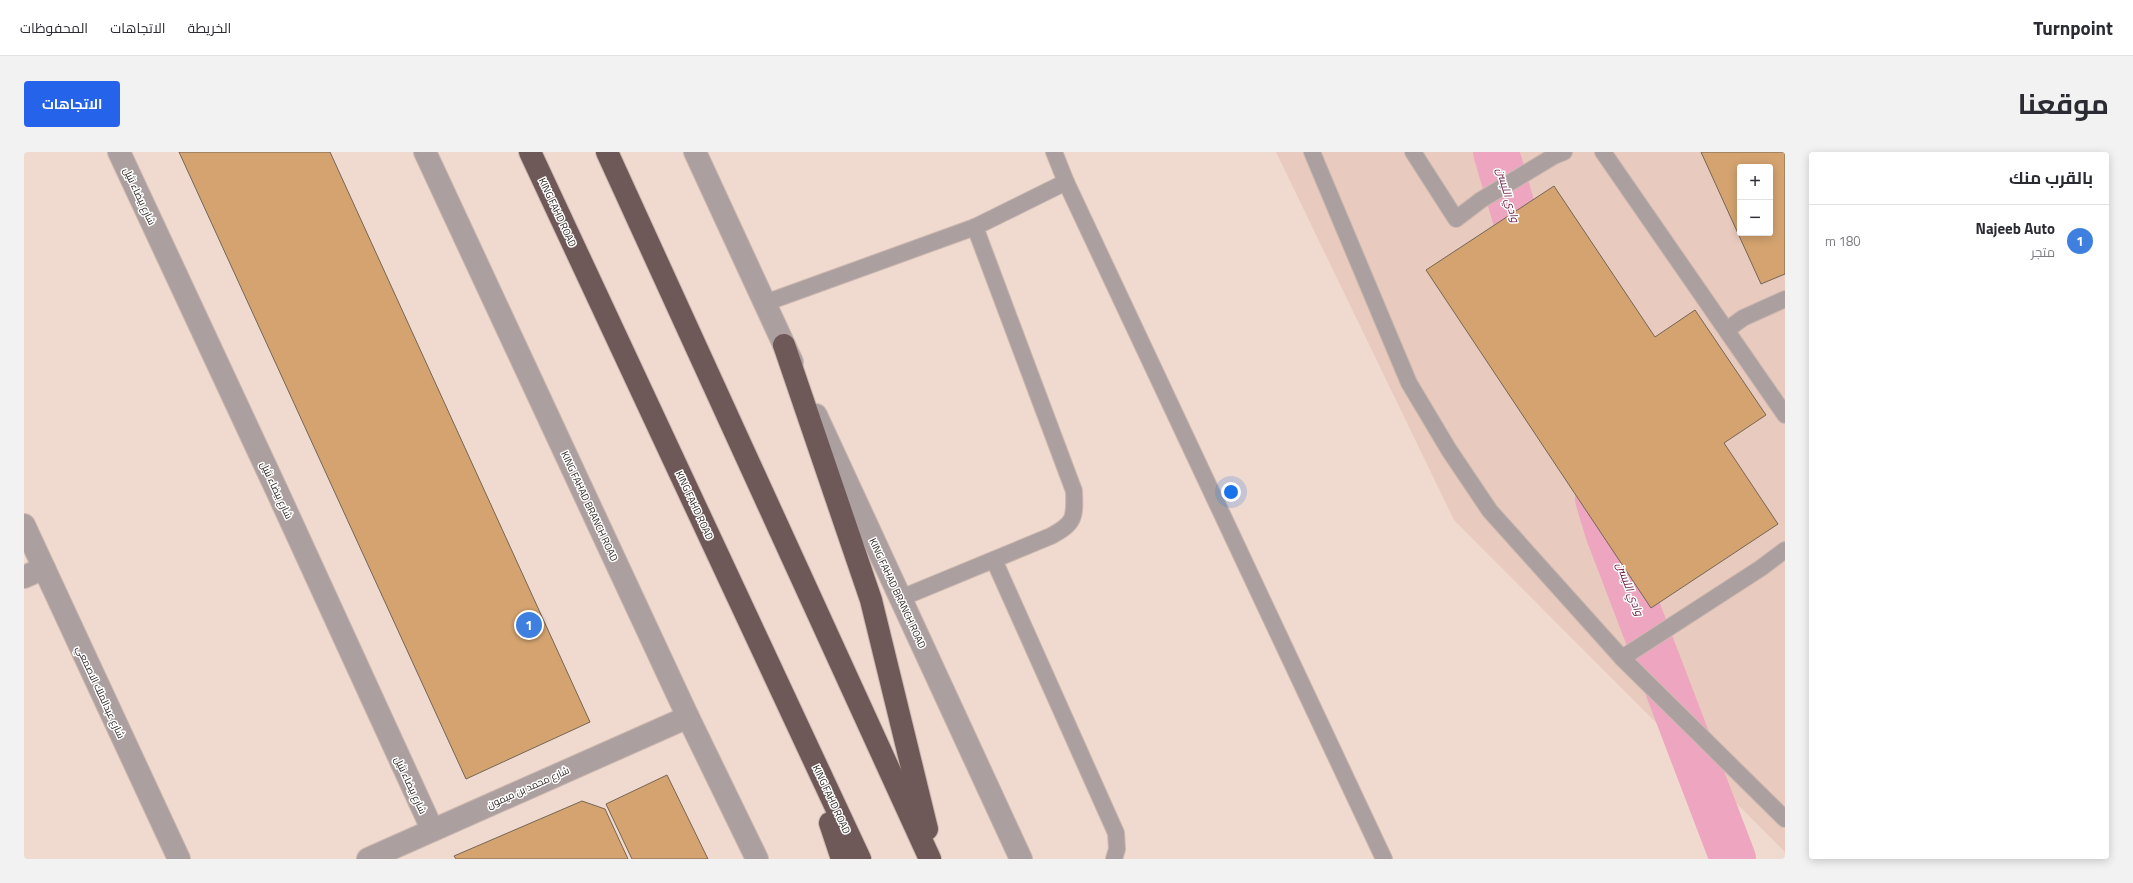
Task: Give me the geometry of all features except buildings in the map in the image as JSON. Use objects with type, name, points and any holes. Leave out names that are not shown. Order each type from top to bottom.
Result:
[{"type":"highway","name":"KING FAHD ROAD","points":[[530,152],[860,859]]},
{"type":"highway","points":[[607,152],[930,859]]},
{"type":"highway","points":[[784,345],[871,600],[935,859]]},
{"type":"highway","points":[[802,734],[842,859]]},
{"type":"street","name":"شارع بيضاء نثيل","points":[[119,152],[278,492],[432,829]]},
{"type":"street","name":"KING FAHAD BRANCH ROAD","points":[[425,152],[688,717],[757,859]]},
{"type":"street","name":"KING FAHAD BRANCH ROAD","points":[[695,152],[1021,859]]},
{"type":"street","name":"شارع عبدالملك الاصمعي","points":[[24,525],[179,859]]},
{"type":"street","points":[[24,577],[44,568]]},
{"type":"street","name":"شارع محمد بن ميمون","points":[[368,859],[432,829],[688,717]]},
{"type":"lane","points":[[1054,152],[1066,182],[1384,859]]},
{"type":"lane","points":[[1312,152],[1409,383],[1449,450],[1490,510],[1622,658],[1785,819]]},
{"type":"lane","points":[[1413,152],[1456,219],[1480,200],[1554,156],[1564,152]]},
{"type":"lane","points":[[1604,152],[1728,329],[1785,414]]},
{"type":"lane","points":[[765,303],[975,227],[1066,182]]},
{"type":"lane","points":[[901,598],[1051,536],[1068,527],[1075,511],[1074,491],[975,227]]},
{"type":"lane","points":[[1728,329],[1743,318],[1785,299]]},
{"type":"lane","points":[[1622,658],[1761,568],[1785,550]]},
{"type":"lane","points":[[994,560],[1116,833],[1117,849],[1114,859]]},
{"type":"shaded area","points":[[1276,152],[1785,152],[1785,852],[1454,520]]},
{"type":"waterway","name":"وادي الليسن","points":[[1496,152],[1521,237]]},
{"type":"waterway","name":"وادي الليسن","points":[[1598,499],[1608,532],[1733,859]]},
{"type":"place","name":"Najeeb Auto","points":[[529,625]]}]
